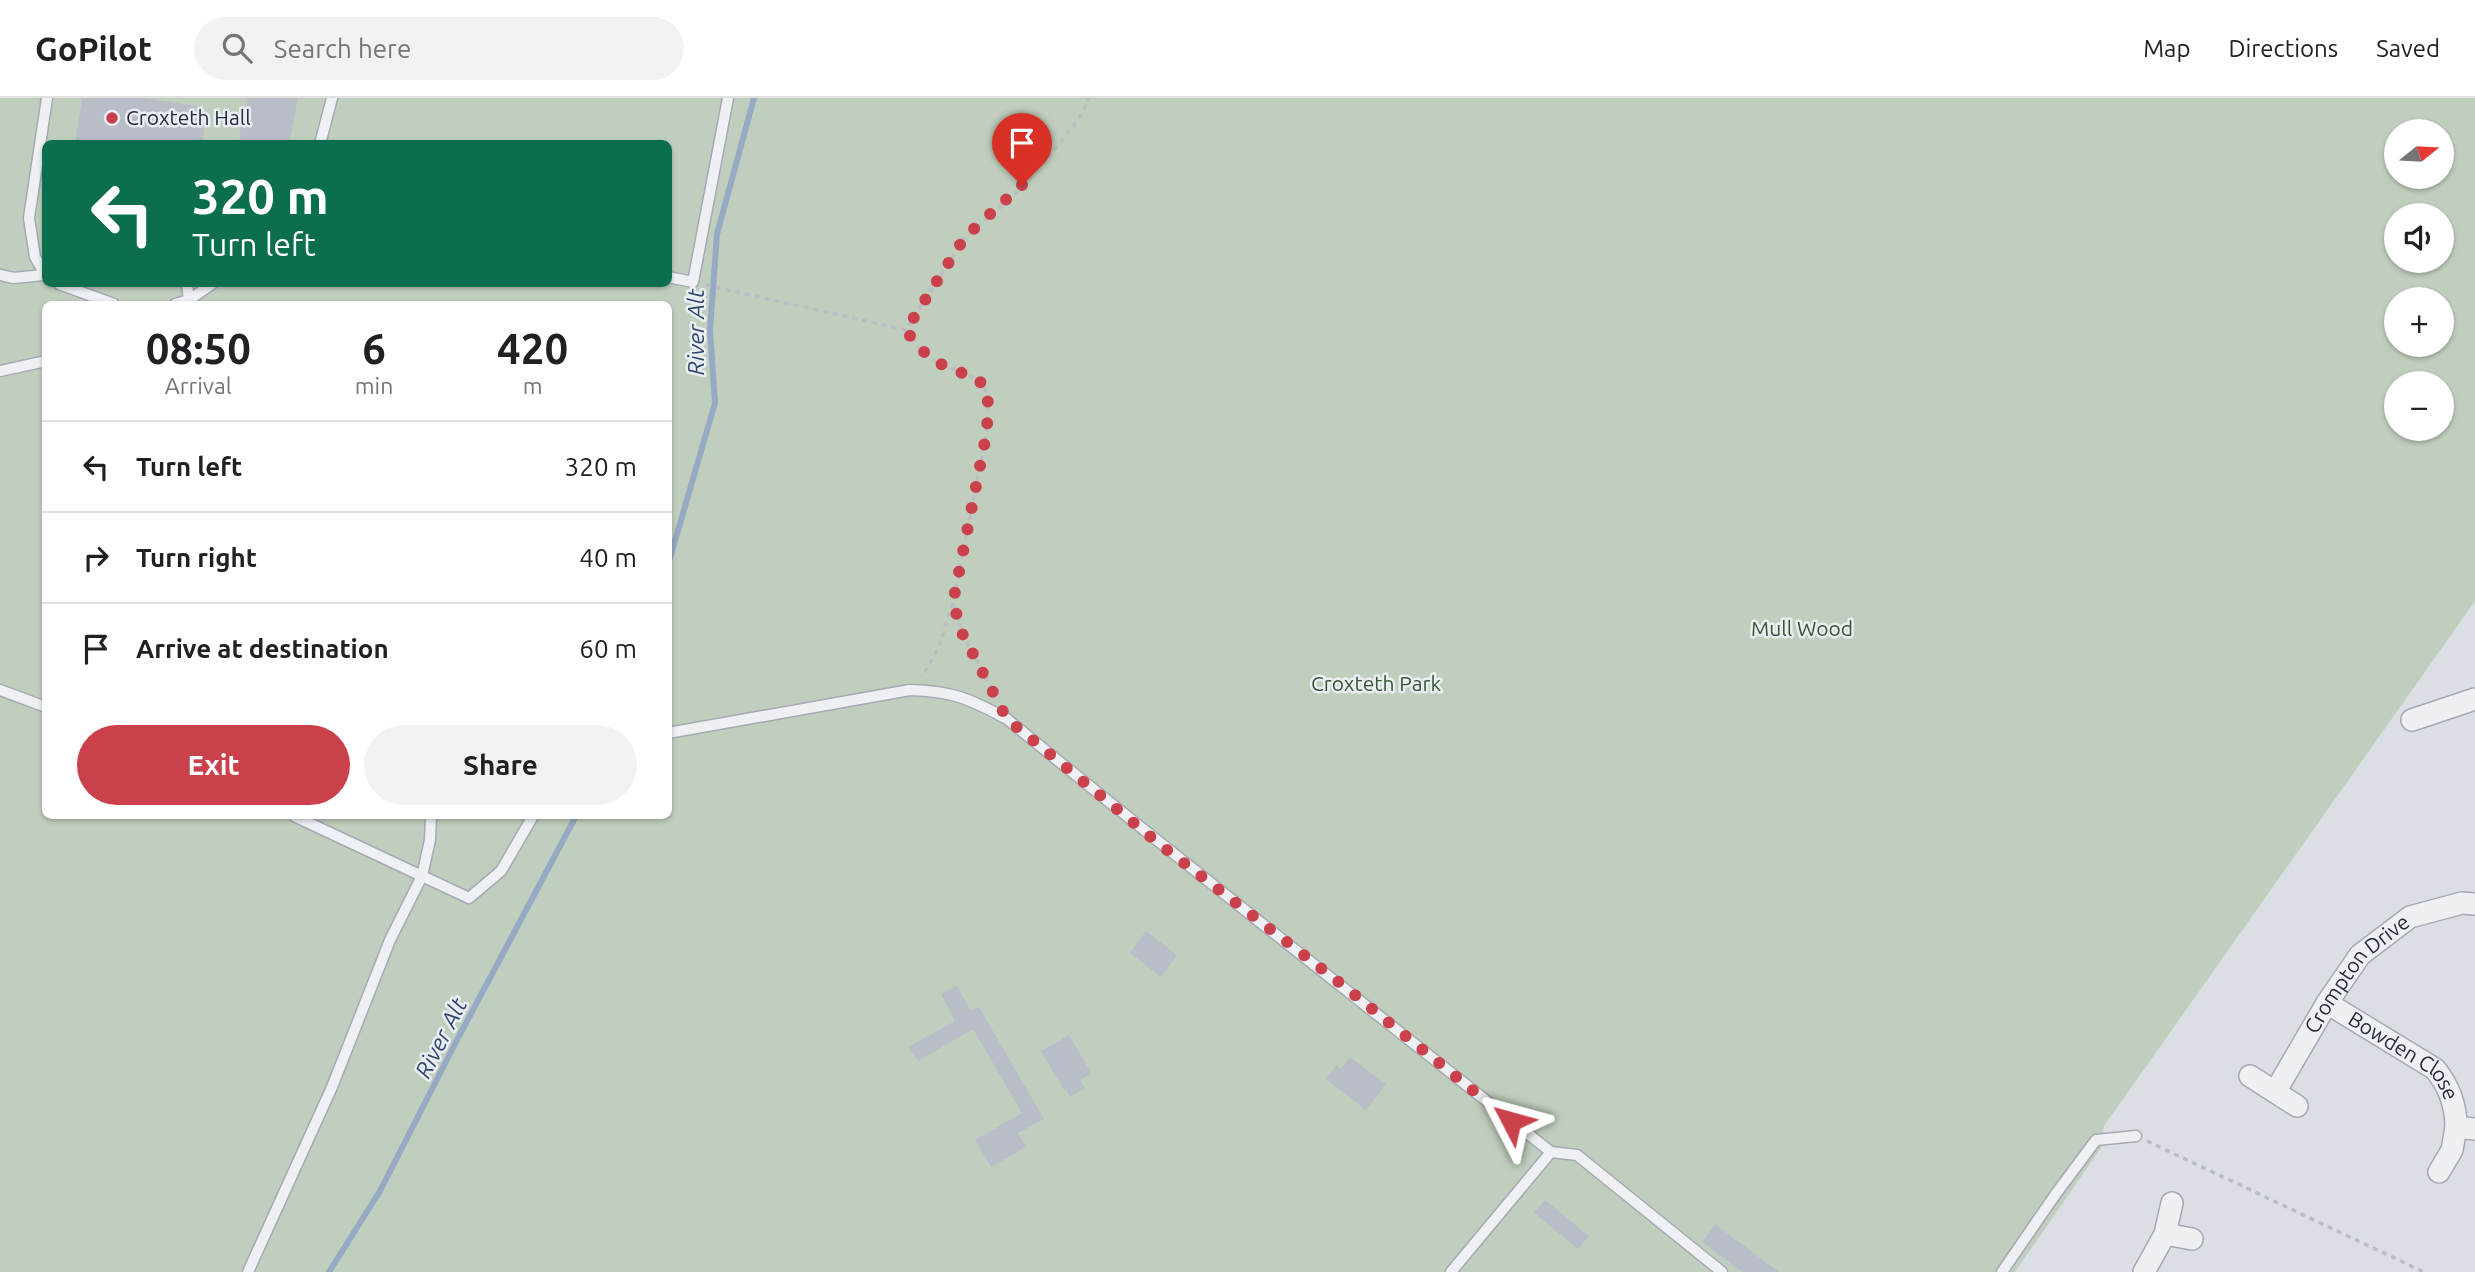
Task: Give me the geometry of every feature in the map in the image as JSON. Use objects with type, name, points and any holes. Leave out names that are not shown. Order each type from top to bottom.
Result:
[{"type":"street","points":[[2412,720],[2475,699]]},
{"type":"street","name":"Crompton Drive","points":[[2275,1092],[2327,1003],[2360,955],[2410,918],[2462,903],[2475,904]]},
{"type":"street","name":"Bowden Close","points":[[2327,1003],[2434,1069],[2444,1080],[2466,1128],[2439,1172]]},
{"type":"street","points":[[2250,1076],[2297,1106]]},
{"type":"street","points":[[2144,1272],[2165,1234],[2172,1203]]},
{"type":"street","points":[[2165,1234],[2192,1239]]},
{"type":"lane","points":[[42,271],[35,257],[29,218],[47,98]]},
{"type":"lane","points":[[321,140],[332,98]]},
{"type":"lane","points":[[672,278],[693,282],[728,98]]},
{"type":"lane","points":[[0,275],[14,278],[42,275]]},
{"type":"lane","points":[[67,287],[106,301]]},
{"type":"lane","points":[[191,301],[208,287]]},
{"type":"lane","points":[[0,371],[42,362]]},
{"type":"lane","points":[[0,690],[42,706]]},
{"type":"lane","points":[[672,732],[910,690],[939,691],[960,696],[1007,719],[1162,846],[1335,979],[1551,1152],[1577,1155],[1722,1272]]},
{"type":"lane","points":[[300,819],[468,898],[501,871],[531,819]]},
{"type":"lane","points":[[248,1272],[332,1087],[390,940],[422,876],[431,819]]},
{"type":"lane","points":[[2002,1272],[2096,1140],[2136,1136]]},
{"type":"lane","points":[[1451,1272],[1551,1152]]},
{"type":"path","points":[[906,330],[965,237],[1008,201],[1051,154],[1080,117],[1089,98]]},
{"type":"path","points":[[706,285],[906,330],[917,346],[936,362],[979,380],[988,394],[987,431],[953,602],[938,649],[926,673],[910,690]]},
{"type":"path","points":[[953,602],[962,633],[1007,719]]},
{"type":"path","points":[[2136,1136],[2424,1272]]},
{"type":"green space","name":"Croxteth Park","points":[[0,98],[2475,98],[2475,601],[2104,1126],[2101,1148],[2015,1272],[0,1272]]},
{"type":"building","points":[[82,98],[143,98],[196,106],[196,113],[205,114],[203,140],[76,140]]},
{"type":"building","points":[[248,98],[298,98],[290,140],[239,140],[242,114],[246,115]]},
{"type":"building","points":[[1146,931],[1177,955],[1161,977],[1130,953]]},
{"type":"building","points":[[957,986],[971,1011],[979,1007],[1044,1119],[1018,1133],[1026,1147],[991,1167],[975,1140],[1022,1113],[973,1029],[918,1061],[908,1047],[955,1021],[941,994]]},
{"type":"building","points":[[1069,1035],[1092,1074],[1080,1080],[1085,1088],[1070,1097],[1041,1051]]},
{"type":"building","points":[[1350,1057],[1386,1084],[1366,1110],[1326,1079],[1337,1065],[1341,1069]]},
{"type":"building","points":[[1545,1200],[1589,1236],[1578,1249],[1534,1213]]},
{"type":"building","points":[[1715,1224],[1779,1272],[1742,1272],[1702,1242]]},
{"type":"waterway","name":"River Alt","points":[[672,551],[715,403],[710,330],[717,234],[754,98]]},
{"type":"waterway","name":"River Alt","points":[[329,1272],[380,1191],[574,819]]},
{"type":"place","name":"Croxteth Hall","points":[[112,118]]},
{"type":"route","points":[[1022,185],[1008,201],[965,237],[906,330],[917,346],[936,362],[979,380],[988,394],[987,431],[953,602],[962,633],[973,656],[1007,719],[1162,846],[1335,979],[1511,1121]]},
{"type":"park label","name":"Mull Wood","points":[[1802,629]]}]
